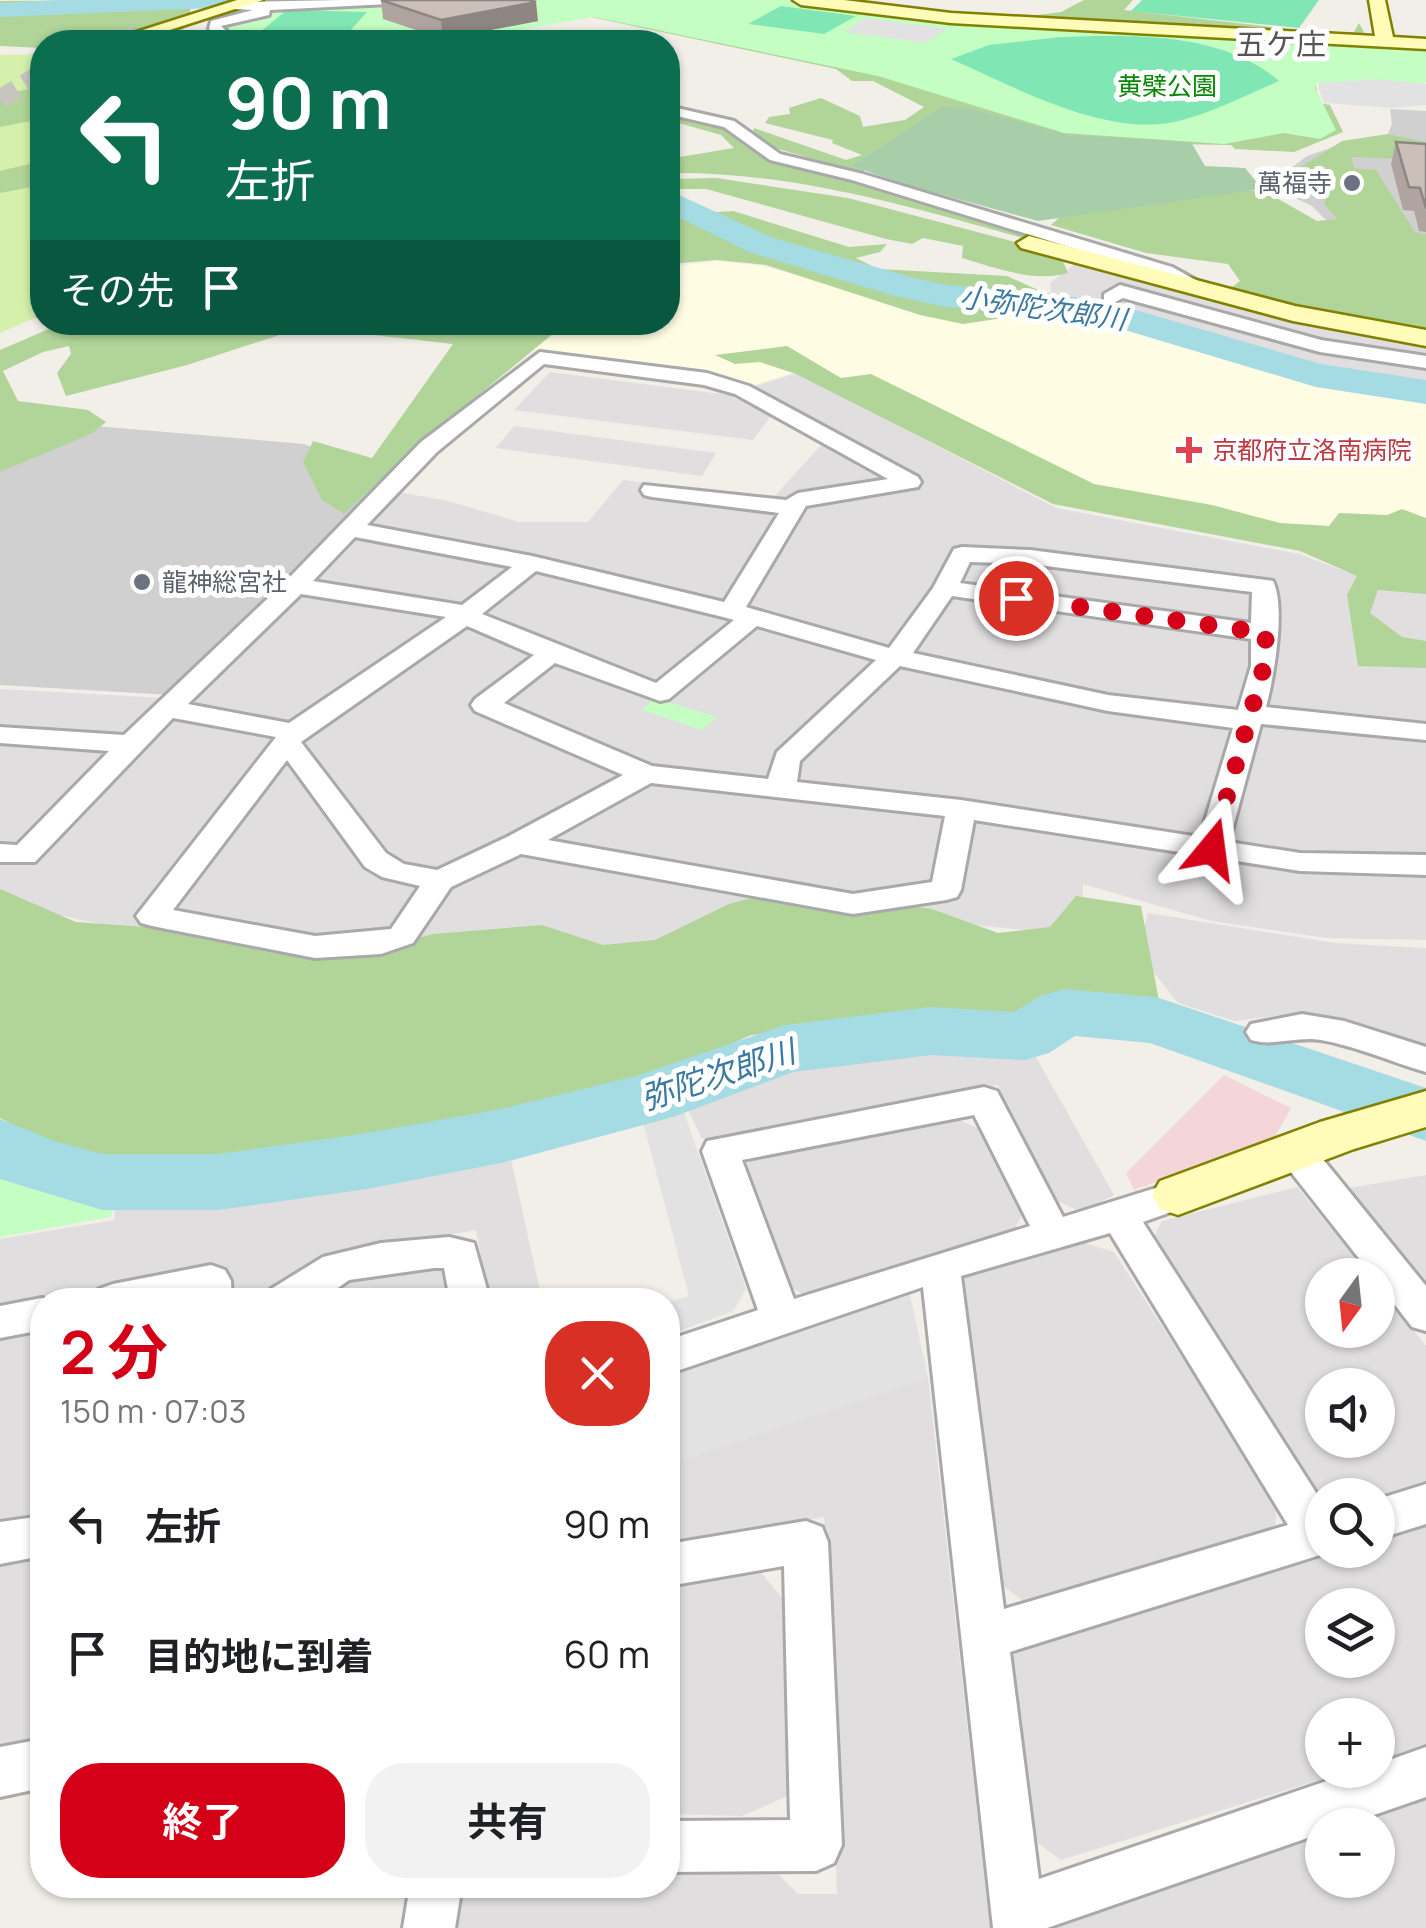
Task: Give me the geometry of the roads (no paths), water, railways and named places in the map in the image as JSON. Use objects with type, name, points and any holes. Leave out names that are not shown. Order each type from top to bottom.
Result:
[{"type":"street","points":[[191,0],[283,6],[389,0]]},
{"type":"street","points":[[800,0],[950,18],[1426,44]]},
{"type":"street","points":[[1377,0],[1385,43]]},
{"type":"street","points":[[153,30],[248,2]]},
{"type":"street","points":[[218,30],[216,24],[283,6]]},
{"type":"street","points":[[680,113],[728,124],[775,157],[857,177],[1150,266],[1207,291]]},
{"type":"street","points":[[1029,243],[1319,318],[1426,338]]},
{"type":"street","points":[[1111,298],[1120,291],[1299,340],[1426,362]]},
{"type":"street","points":[[1299,340],[1319,318]]},
{"type":"street","points":[[0,853],[24,855],[131,744],[296,586],[429,447],[540,358],[708,379],[742,390],[910,482],[798,500],[741,615],[660,693],[444,607],[296,586]]},
{"type":"street","points":[[652,490],[794,508]]},
{"type":"street","points":[[350,529],[532,563],[894,657],[1108,703],[1228,720],[1271,714],[1426,732]]},
{"type":"street","points":[[784,792],[786,758],[914,637],[962,554],[1030,557],[1264,586],[1264,666],[1212,849]]},
{"type":"street","points":[[532,563],[465,615],[290,737],[152,916],[315,947],[346,948],[402,936],[440,880],[518,844],[646,774]]},
{"type":"street","points":[[944,588],[1266,633]]},
{"type":"street","points":[[552,653],[485,705],[646,774],[961,810],[1300,862],[1426,865]]},
{"type":"street","points":[[168,709],[290,737],[336,812],[385,867],[440,880]]},
{"type":"street","points":[[0,734],[131,744]]},
{"type":"street","points":[[518,844],[853,904],[946,890],[961,810]]},
{"type":"street","points":[[1263,1032],[1278,1026],[1317,1028],[1426,1060]]},
{"type":"street","points":[[781,1318],[720,1151],[984,1100],[1053,1234]]},
{"type":"street","points":[[680,1353],[940,1266],[1119,1216],[1317,1144],[1426,1110]]},
{"type":"street","points":[[1317,1144],[1426,1315]]},
{"type":"street","points":[[1119,1216],[1305,1511]]},
{"type":"street","points":[[311,1288],[335,1269],[442,1249],[460,1254],[467,1288]]},
{"type":"street","points":[[940,1266],[1018,1920],[1426,1772]]},
{"type":"street","points":[[175,1288],[211,1281],[211,1288]]},
{"type":"street","points":[[0,1322],[30,1316]]},
{"type":"street","points":[[1395,1514],[1426,1504]]},
{"type":"street","points":[[0,1543],[30,1538]]},
{"type":"street","points":[[985,1638],[1305,1541]]},
{"type":"street","points":[[680,1564],[806,1542],[816,1845],[680,1846]]},
{"type":"street","points":[[0,1772],[30,1766]]},
{"type":"street","points":[[428,1928],[434,1898]]},
{"type":"waterway","points":[[0,10],[233,0]]},
{"type":"waterway","name":"小弥陀次郎川","points":[[680,206],[761,245],[908,288],[946,296],[1057,305],[1125,318],[1316,375],[1426,392]]},
{"type":"waterway","name":"弥陀次郎川","points":[[0,1146],[37,1165],[102,1182],[218,1182],[367,1161],[501,1136],[648,1099],[785,1049],[931,1031],[1025,1036],[1064,1012],[1156,1020],[1426,1115]]},
{"type":"tunnel","points":[[0,99],[30,80]]},
{"type":"place","name":"萬福寺","points":[[1352,183]]},
{"type":"place","name":"京都府立洛南病院","points":[[1189,450]]},
{"type":"place","name":"龍神総宮社","points":[[142,582]]},
{"type":"district","name":"五ケ庄","points":[[1281,45]]},
{"type":"park label","name":"黄檗公園","points":[[1167,86]]}]
